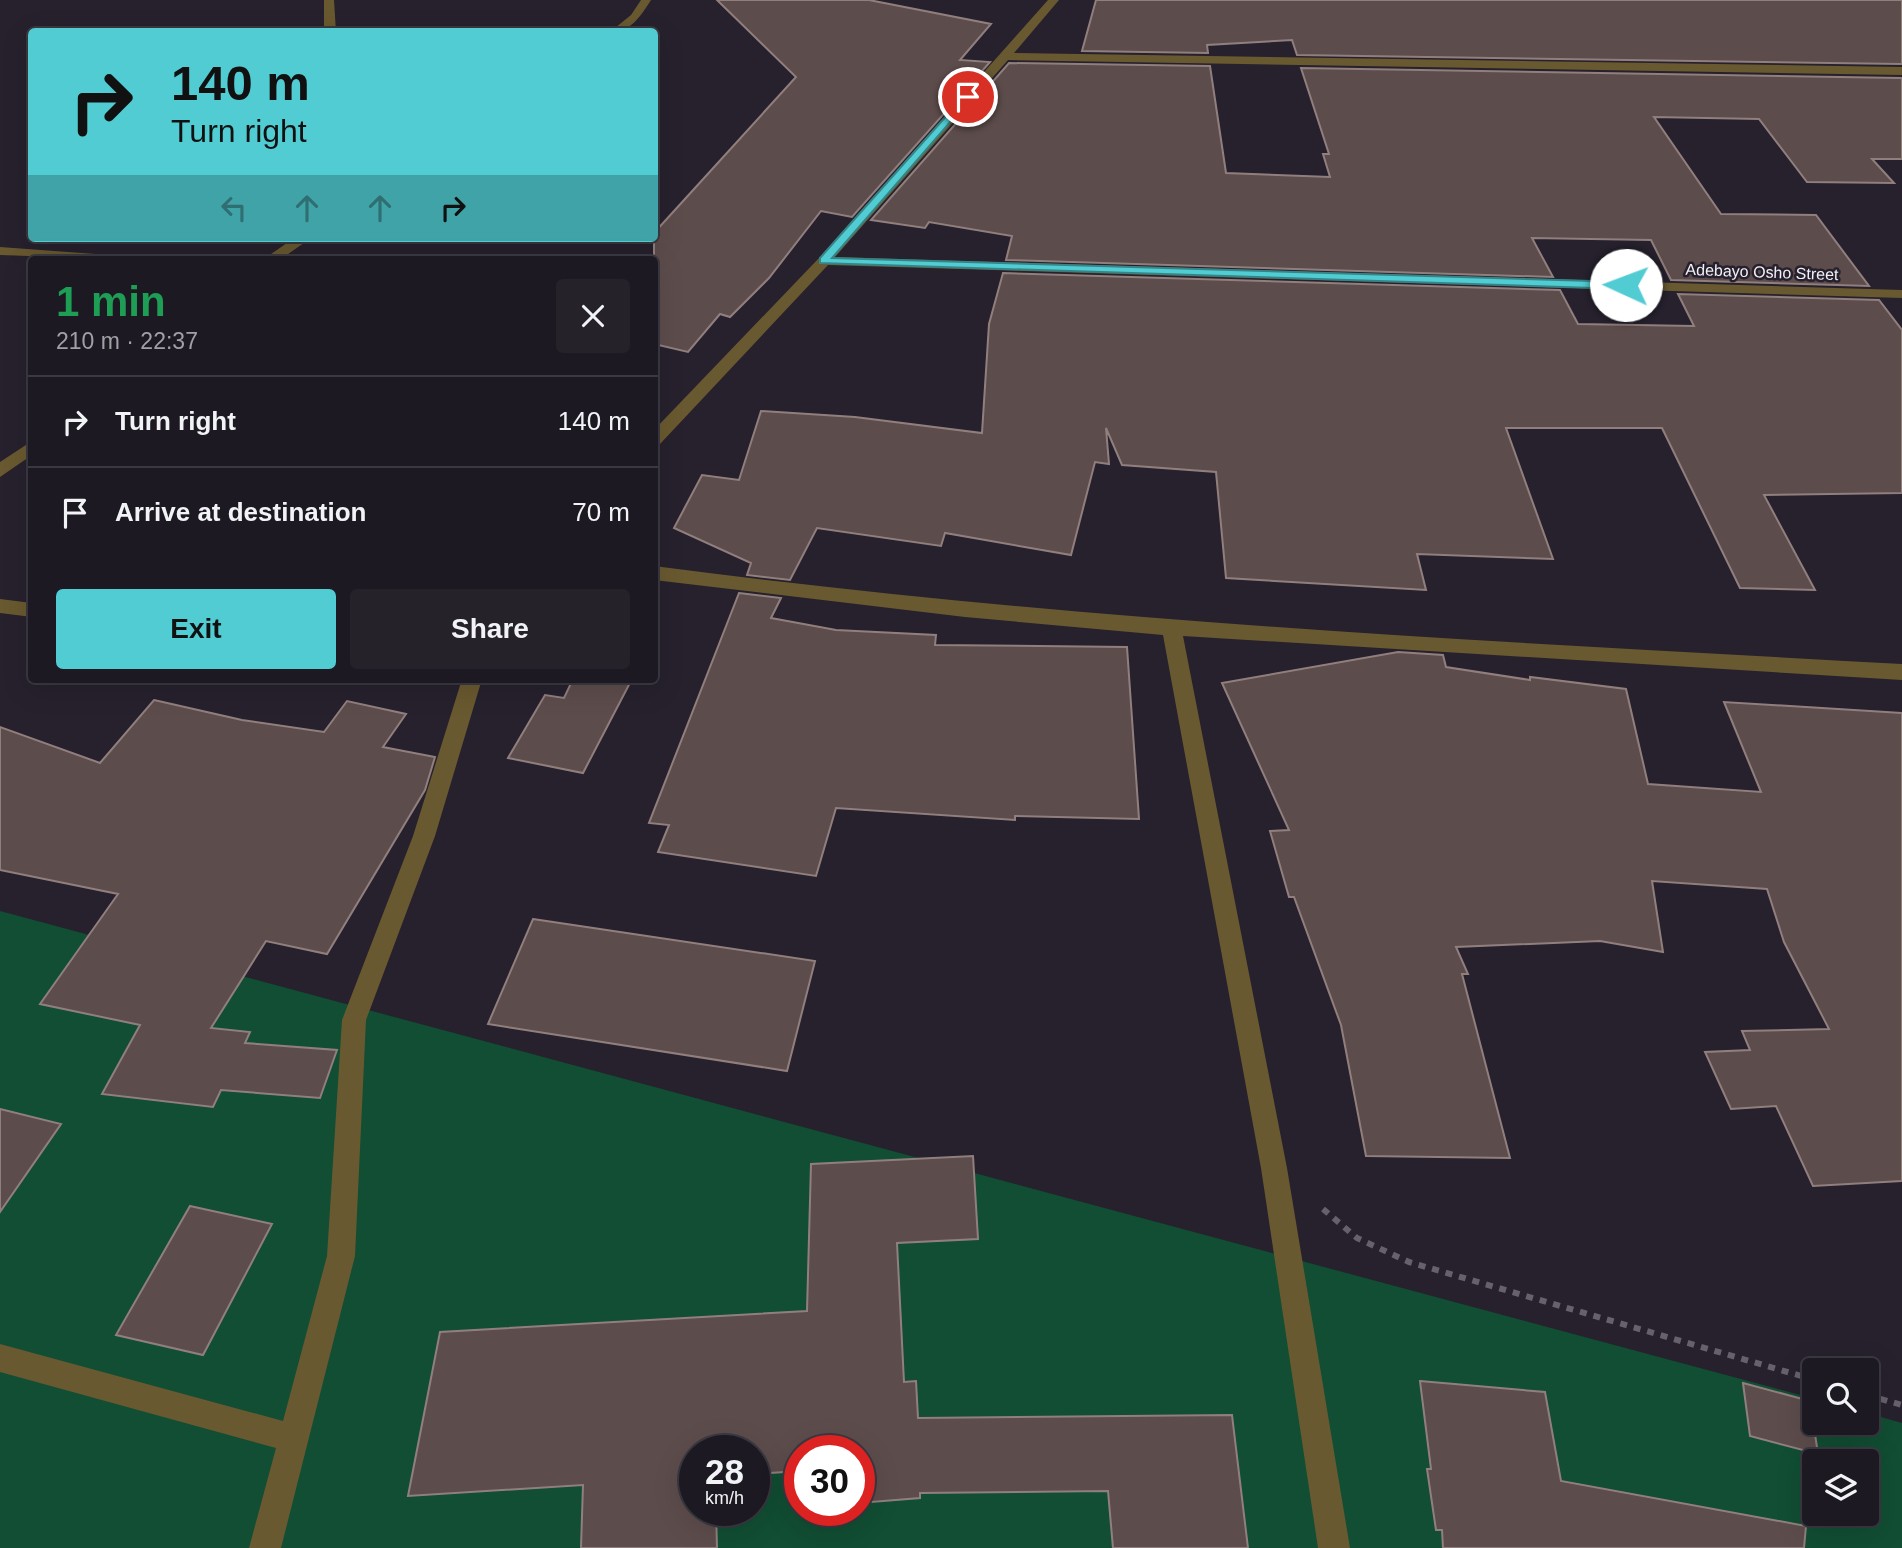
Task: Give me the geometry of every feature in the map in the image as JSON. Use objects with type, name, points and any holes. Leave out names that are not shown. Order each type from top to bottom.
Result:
[{"type":"street","points":[[329,0],[330,28]]},
{"type":"street","points":[[620,28],[635,17],[646,0]]},
{"type":"street","points":[[658,436],[824,261],[1054,0]]},
{"type":"street","points":[[1004,56],[1902,71]]},
{"type":"street","points":[[276,256],[298,242]]},
{"type":"street","points":[[0,251],[68,256]]},
{"type":"street","name":"Adebayo Osho Street","points":[[824,261],[1902,294]]},
{"type":"street","points":[[0,471],[28,449]]},
{"type":"street","points":[[658,574],[802,594],[1172,630],[1902,672]]},
{"type":"street","points":[[0,606],[28,610]]},
{"type":"street","points":[[1172,630],[1274,1168],[1334,1548]]},
{"type":"street","points":[[265,1548],[341,1256],[354,1020],[424,836],[471,683]]},
{"type":"street","points":[[0,1358],[293,1438]]},
{"type":"path","points":[[1274,1168],[1357,1238],[1409,1262],[1802,1376]]},
{"type":"path","points":[[1879,1398],[1902,1405]]},
{"type":"green space","points":[[0,911],[1802,1396],[1802,1435],[1879,1435],[1879,1416],[1902,1423],[1902,1548],[0,1548]]},
{"type":"building","points":[[717,0],[869,0],[991,24],[960,60],[990,62],[852,217],[821,211],[769,278],[730,317],[720,314],[688,352],[658,345],[658,256],[654,256],[654,242],[658,242],[658,229],[796,77]]},
{"type":"building","points":[[1096,0],[1902,0],[1902,64],[1297,55],[1292,40],[1207,45],[1208,53],[1082,51]]},
{"type":"building","points":[[1009,63],[1210,66],[1226,173],[1330,177],[1323,154],[1329,154],[1301,68],[1902,78],[1902,159],[1872,159],[1894,183],[1807,182],[1759,119],[1654,117],[1721,214],[1816,215],[1869,286],[1671,280],[1651,240],[1532,238],[1553,277],[1006,260],[1012,236],[929,222],[925,228],[871,220]]},
{"type":"building","points":[[1003,273],[1560,290],[1578,324],[1694,326],[1678,294],[1879,300],[1902,330],[1902,493],[1764,495],[1815,590],[1740,588],[1662,428],[1506,428],[1553,559],[1417,554],[1426,590],[1226,578],[1216,472],[1122,465],[1106,428],[1109,464],[1095,462],[1071,555],[945,533],[941,546],[817,528],[790,580],[747,575],[751,563],[674,528],[702,475],[739,480],[761,411],[855,417],[982,433],[989,324]]},
{"type":"building","points":[[739,593],[781,598],[771,618],[836,630],[936,635],[935,645],[1127,647],[1139,819],[1015,816],[1015,820],[836,808],[816,876],[658,852],[669,825],[649,823]]},
{"type":"building","points":[[1398,652],[1443,655],[1446,667],[1530,680],[1530,677],[1626,689],[1648,784],[1761,792],[1724,702],[1902,713],[1902,1181],[1813,1186],[1776,1106],[1731,1109],[1705,1052],[1750,1050],[1742,1031],[1829,1029],[1784,942],[1767,889],[1652,881],[1663,952],[1600,941],[1456,947],[1468,974],[1462,974],[1510,1158],[1366,1156],[1341,1025],[1294,897],[1289,897],[1270,831],[1289,830],[1222,683]]},
{"type":"building","points":[[571,683],[630,683],[583,773],[508,758],[545,695],[564,698]]},
{"type":"building","points":[[154,700],[242,720],[324,732],[347,701],[406,714],[383,747],[435,757],[425,790],[327,954],[266,941],[211,1028],[250,1032],[245,1043],[337,1050],[320,1098],[221,1090],[213,1107],[102,1094],[140,1025],[40,1004],[118,894],[0,870],[0,727],[100,763]]},
{"type":"building","points":[[533,919],[815,961],[787,1071],[488,1024]]},
{"type":"building","points":[[0,1109],[61,1124],[0,1212]]},
{"type":"building","points":[[973,1156],[978,1239],[897,1243],[904,1382],[916,1381],[918,1418],[1232,1415],[1248,1548],[1113,1548],[1108,1491],[920,1493],[920,1498],[875,1502],[875,1435],[784,1435],[784,1472],[770,1473],[770,1435],[679,1435],[679,1526],[716,1526],[717,1548],[581,1548],[583,1485],[408,1496],[440,1332],[807,1311],[811,1164]]},
{"type":"building","points":[[190,1206],[272,1224],[203,1355],[116,1335]]},
{"type":"building","points":[[1420,1381],[1545,1392],[1561,1481],[1806,1526],[1804,1548],[1443,1548],[1442,1530],[1436,1530],[1427,1469],[1431,1469]]},
{"type":"building","points":[[1743,1383],[1802,1399],[1802,1435],[1815,1435],[1817,1449],[1802,1450],[1750,1436]]},
{"type":"route","points":[[968,97],[824,261],[1626,285]]}]
